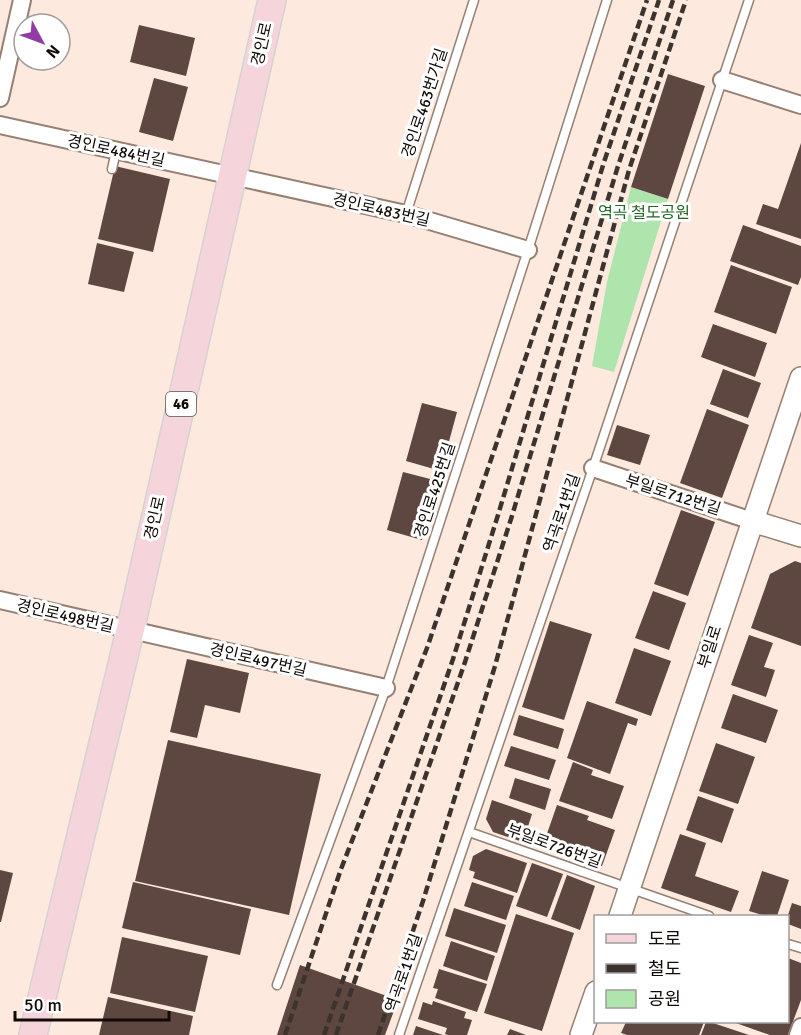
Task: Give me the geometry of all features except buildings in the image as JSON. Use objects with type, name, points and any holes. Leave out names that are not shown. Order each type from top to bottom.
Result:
[{"type":"main road","name":"경인로","points":[[33,1035],[130,631],[231,176],[273,0]]},
{"type":"street","points":[[0,98],[22,0]]},
{"type":"street","points":[[722,80],[801,105]]},
{"type":"street","name":"경인로484번길","points":[[0,125],[231,176]]},
{"type":"street","name":"경인로483번길","points":[[231,176],[406,214],[528,250]]},
{"type":"street","name":"부일로","points":[[620,915],[801,378]]},
{"type":"street","name":"부일로712번길","points":[[593,468],[752,521]]},
{"type":"street","points":[[752,521],[801,536]]},
{"type":"street","name":"경인로498번길","points":[[0,600],[130,631]]},
{"type":"street","name":"경인로497번길","points":[[130,631],[386,688]]},
{"type":"street","points":[[581,1035],[594,998]]},
{"type":"street","points":[[798,1035],[801,1027]]},
{"type":"lane","name":"경인로463번가길","points":[[406,214],[474,0]]},
{"type":"lane","name":"경인로425번길","points":[[277,985],[386,688],[607,0]]},
{"type":"lane","name":"역곡로1번길","points":[[399,1035],[593,468],[749,0]]},
{"type":"lane","points":[[112,169],[116,151]]},
{"type":"lane","name":"부일로726번길","points":[[469,832],[706,915]]},
{"type":"green space","name":"역곡 철도공원","points":[[631,187],[668,199],[614,372],[592,366],[607,282]]},
{"type":"railway","points":[[285,1035],[341,869],[427,648],[647,0]]},
{"type":"railway","points":[[324,1035],[453,659],[604,162],[659,0]]},
{"type":"railway","points":[[336,1035],[465,662],[511,519],[618,166],[673,0]]},
{"type":"railway","points":[[378,1035],[423,901],[495,666],[629,170],[686,0]]}]
